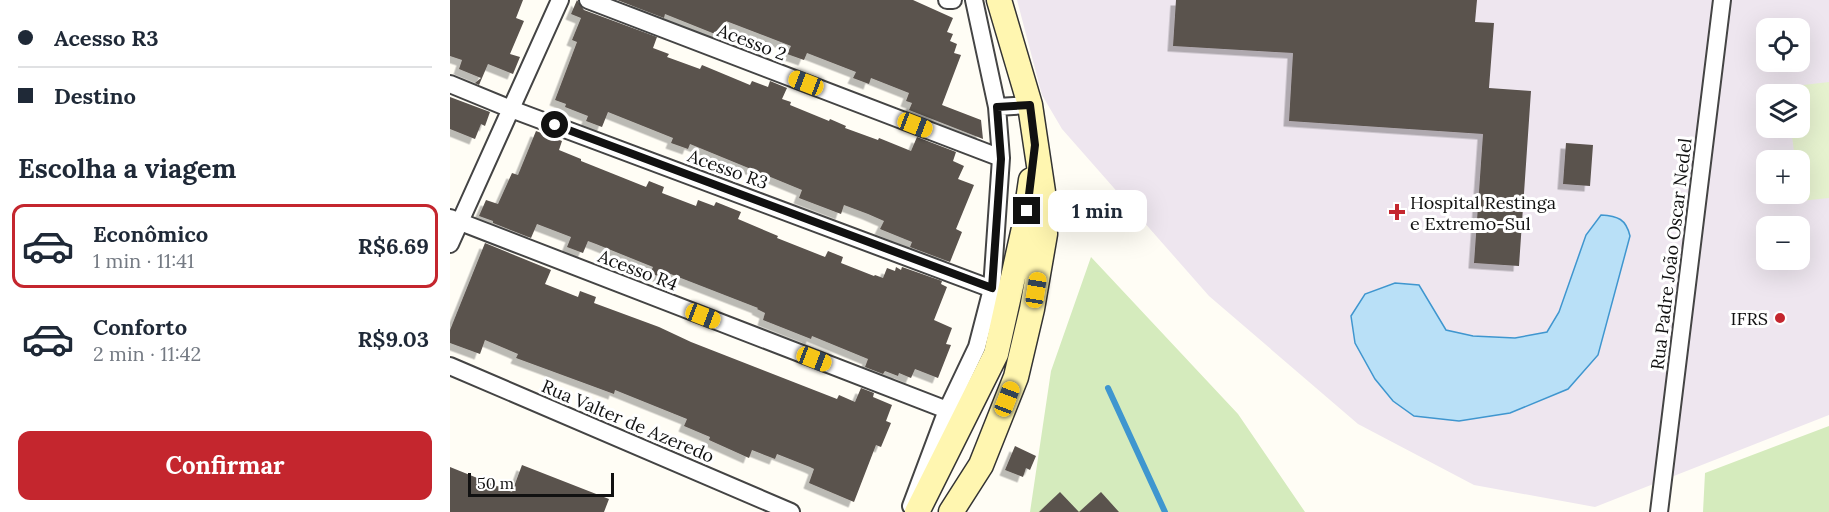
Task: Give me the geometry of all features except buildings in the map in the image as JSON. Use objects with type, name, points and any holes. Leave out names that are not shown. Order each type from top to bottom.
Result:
[{"type":"main road","points":[[951,512],[981,465],[1016,377],[1032,309],[1045,234],[1043,192],[1030,105],[999,0]]},
{"type":"main road","points":[[917,512],[986,350],[1024,228],[1035,145]]},
{"type":"street","points":[[450,244],[455,220],[511,109],[560,0]]},
{"type":"street","name":"Acesso 2","points":[[588,0],[1001,159]]},
{"type":"street","points":[[947,0],[953,0]]},
{"type":"street","points":[[909,512],[947,410],[986,350],[1001,159],[997,107],[974,0]]},
{"type":"street","name":"Rua Padre João Oscar Nedel","points":[[1659,512],[1722,0]]},
{"type":"street","name":"Acesso R3","points":[[450,84],[511,109],[992,288]]},
{"type":"street","points":[[997,107],[1030,105]]},
{"type":"street","name":"Acesso R4","points":[[455,220],[947,410]]},
{"type":"street","name":"Rua Valter de Azeredo","points":[[450,366],[791,512]]},
{"type":"shaded area","name":"Hospital Restinga e Extremo-Sul","points":[[1017,0],[1829,0],[1829,415],[1595,507],[1474,485],[1358,424],[1209,296],[1062,129],[1042,95]]},
{"type":"green space","points":[[1829,82],[1829,198],[1810,200],[1810,150],[1794,150],[1792,138],[1810,138],[1810,84]]},
{"type":"green space","points":[[1091,257],[1238,414],[1305,512],[1030,512],[1051,371]]},
{"type":"green space","points":[[1829,426],[1829,512],[1703,512],[1705,473]]},
{"type":"water","points":[[1601,215],[1612,216],[1624,222],[1630,236],[1598,355],[1568,389],[1510,413],[1459,421],[1414,416],[1393,401],[1375,379],[1355,343],[1351,316],[1365,294],[1395,283],[1419,285],[1446,330],[1473,336],[1515,338],[1547,332],[1559,312],[1586,235]]},
{"type":"waterway","points":[[1108,388],[1165,512]]},
{"type":"place","name":"Hospital Restinga e Extremo-Sul","points":[[1397,212]]},
{"type":"place","name":"IFRS","points":[[1780,318]]},
{"type":"route","points":[[555,125],[992,288],[1001,159],[997,107],[1030,105],[1035,145],[1027,211]]}]
